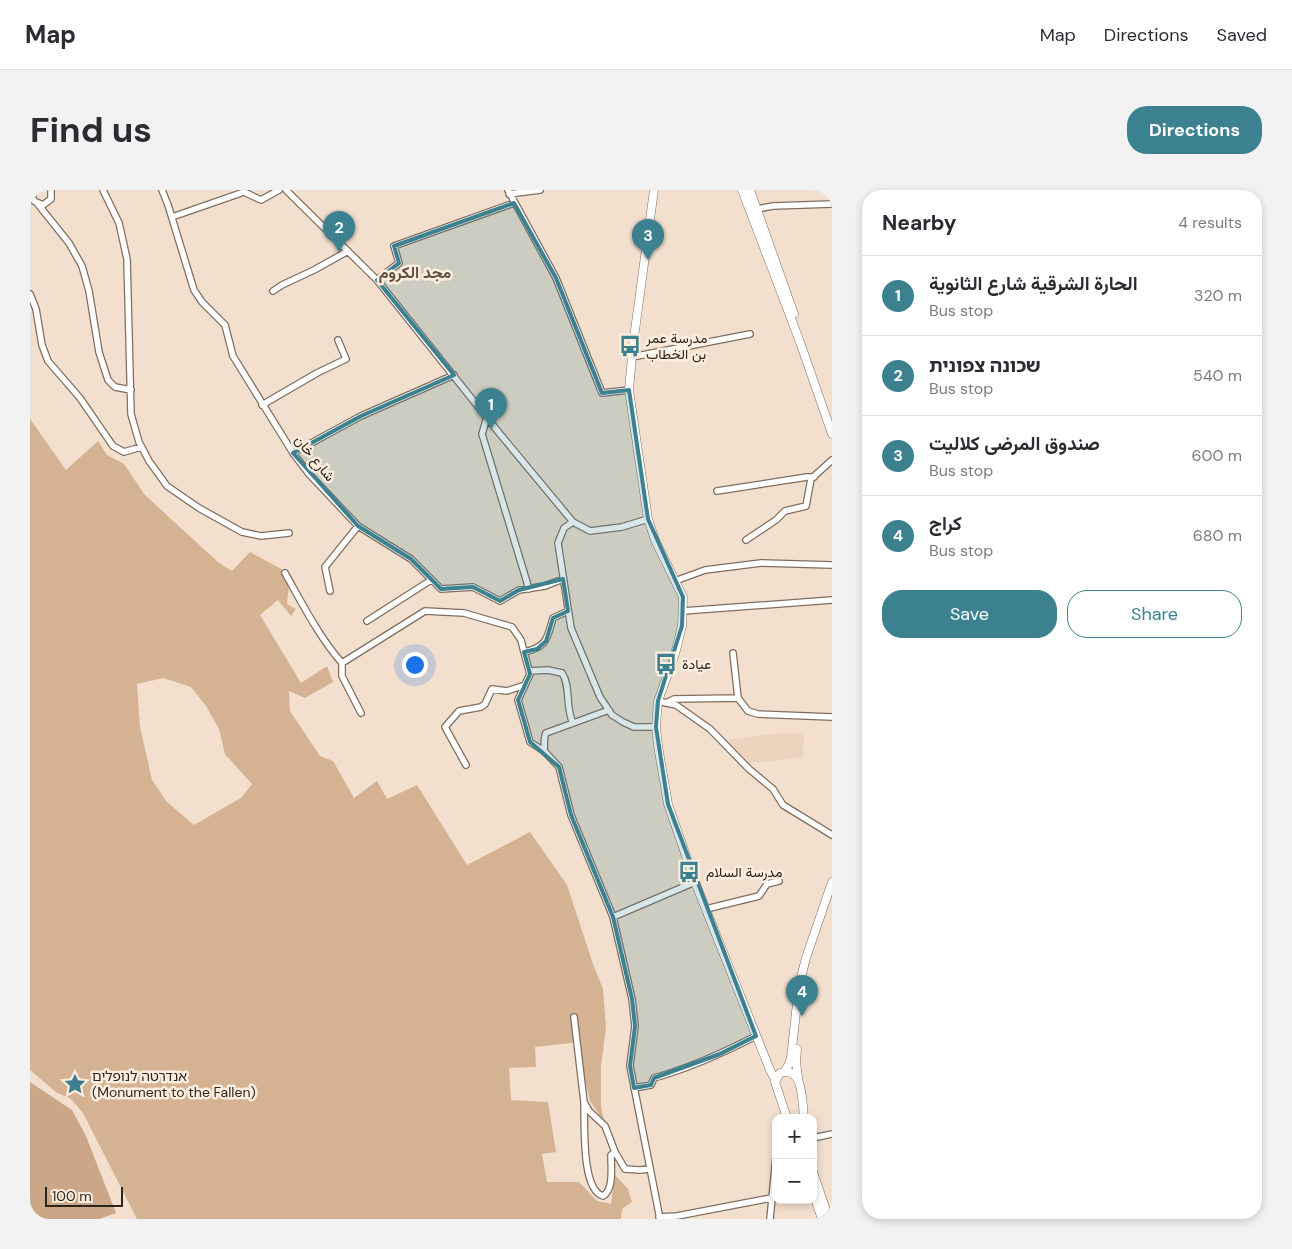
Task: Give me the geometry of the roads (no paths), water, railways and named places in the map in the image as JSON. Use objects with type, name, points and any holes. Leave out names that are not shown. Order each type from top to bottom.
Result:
[{"type":"street","points":[[33,190],[34,201],[70,243],[84,273],[99,352],[108,380],[115,387],[131,390]]},
{"type":"street","points":[[50,218],[47,210],[52,196],[51,190]]},
{"type":"street","points":[[103,190],[119,223],[127,259],[132,422],[142,447],[168,486],[199,508],[242,532],[262,536],[289,533]]},
{"type":"street","name":"شارع خان","points":[[162,190],[172,216],[194,290],[202,302],[225,325],[233,356],[293,453],[309,474],[358,526],[411,559],[440,589],[473,587],[500,601],[519,590],[545,586],[563,578]]},
{"type":"street","points":[[172,216],[244,192],[260,200],[279,190]]},
{"type":"street","points":[[286,190],[377,280],[573,522],[590,531],[622,527],[648,520]]},
{"type":"street","points":[[540,190],[508,192],[556,278],[602,393],[629,390]]},
{"type":"street","points":[[654,190],[629,390],[648,520],[655,540],[683,597],[682,626],[675,654],[658,701],[656,727],[662,777],[668,804],[695,882],[775,1079],[786,1114]]},
{"type":"street","points":[[742,190],[800,342],[832,434]]},
{"type":"street","points":[[750,190],[832,422]]},
{"type":"street","points":[[34,201],[43,205],[48,203]]},
{"type":"street","points":[[377,280],[399,263],[394,246],[514,203]]},
{"type":"street","points":[[757,209],[773,206],[832,204]]},
{"type":"street","points":[[273,291],[348,251]]},
{"type":"street","points":[[30,294],[36,309],[42,345],[48,361],[80,398],[113,446],[124,452],[142,447]]},
{"type":"street","points":[[632,357],[750,334]]},
{"type":"street","points":[[262,405],[316,373],[346,359],[338,340]]},
{"type":"street","points":[[293,453],[361,416],[454,375]]},
{"type":"street","points":[[487,417],[482,434],[529,589]]},
{"type":"street","points":[[746,540],[776,520],[785,511],[806,506],[811,479],[832,460]]},
{"type":"street","points":[[717,491],[814,477]]},
{"type":"street","points":[[573,522],[564,528],[558,543],[571,628],[600,697],[609,710],[623,722],[634,727],[656,727]]},
{"type":"street","points":[[330,591],[325,567],[358,526]]},
{"type":"street","points":[[675,581],[706,570],[760,563],[832,565]]},
{"type":"street","points":[[285,573],[334,655],[342,663],[342,676],[361,713]]},
{"type":"street","points":[[367,621],[431,580]]},
{"type":"street","points":[[683,611],[832,600]]},
{"type":"street","points":[[342,663],[425,611],[464,613],[512,627],[521,640],[530,674],[518,700],[530,742],[544,751],[559,767],[571,815],[613,917],[632,998],[635,1026],[630,1066],[660,1218],[772,1198],[770,1219]]},
{"type":"street","points":[[524,652],[537,649],[546,641],[553,618],[568,611]]},
{"type":"street","points":[[734,653],[738,698],[748,711],[758,714],[832,718]]},
{"type":"street","points":[[529,671],[548,670],[562,673],[566,684],[569,715],[573,723]]},
{"type":"street","points":[[466,766],[445,727],[459,710],[481,707],[485,704],[492,689],[506,691],[525,685]]},
{"type":"street","points":[[666,703],[674,699],[738,698]]},
{"type":"street","points":[[658,701],[676,705],[710,729],[749,769],[773,789],[783,805],[832,835]]},
{"type":"street","points":[[544,751],[546,733],[609,710]]},
{"type":"street","points":[[706,909],[759,896],[767,884],[779,881]]},
{"type":"street","points":[[613,917],[695,882]]},
{"type":"street","points":[[775,1079],[784,1071],[791,1058],[799,985],[832,882]]},
{"type":"street","points":[[803,1114],[796,1062],[803,993],[811,948]]},
{"type":"street","points":[[574,1017],[584,1102],[587,1168],[594,1190],[598,1195],[603,1196],[607,1194],[610,1185],[611,1155],[615,1152]]},
{"type":"street","points":[[634,1088],[651,1085],[654,1078],[678,1071],[720,1054],[756,1036]]},
{"type":"street","points":[[784,1071],[792,1072],[798,1077]]},
{"type":"street","points":[[584,1102],[605,1126],[615,1152],[626,1168],[650,1169]]},
{"type":"street","points":[[817,1137],[832,1134]]},
{"type":"street","points":[[817,1184],[829,1219]]},
{"type":"street","points":[[817,1204],[822,1219]]},
{"type":"place","name":"שכונה צפונית","points":[[339,252]]},
{"type":"place","name":"صندوق المرضى كلاليت","points":[[648,260]]},
{"type":"place","name":"مدرسة عمر بن الخطاب","points":[[630,346]]},
{"type":"place","name":"الحارة الشرقية شارع الثانوية","points":[[491,429]]},
{"type":"place","name":"عيادة","points":[[666,664]]},
{"type":"place","name":"مدرسة السلام","points":[[689,872]]},
{"type":"place","name":"كراج","points":[[802,1016]]},
{"type":"place","name":"אנדרטה לנופלים (Monument to the Fallen)","points":[[75,1084]]},
{"type":"district","name":"مجد الكروم","points":[[415,272]]}]
